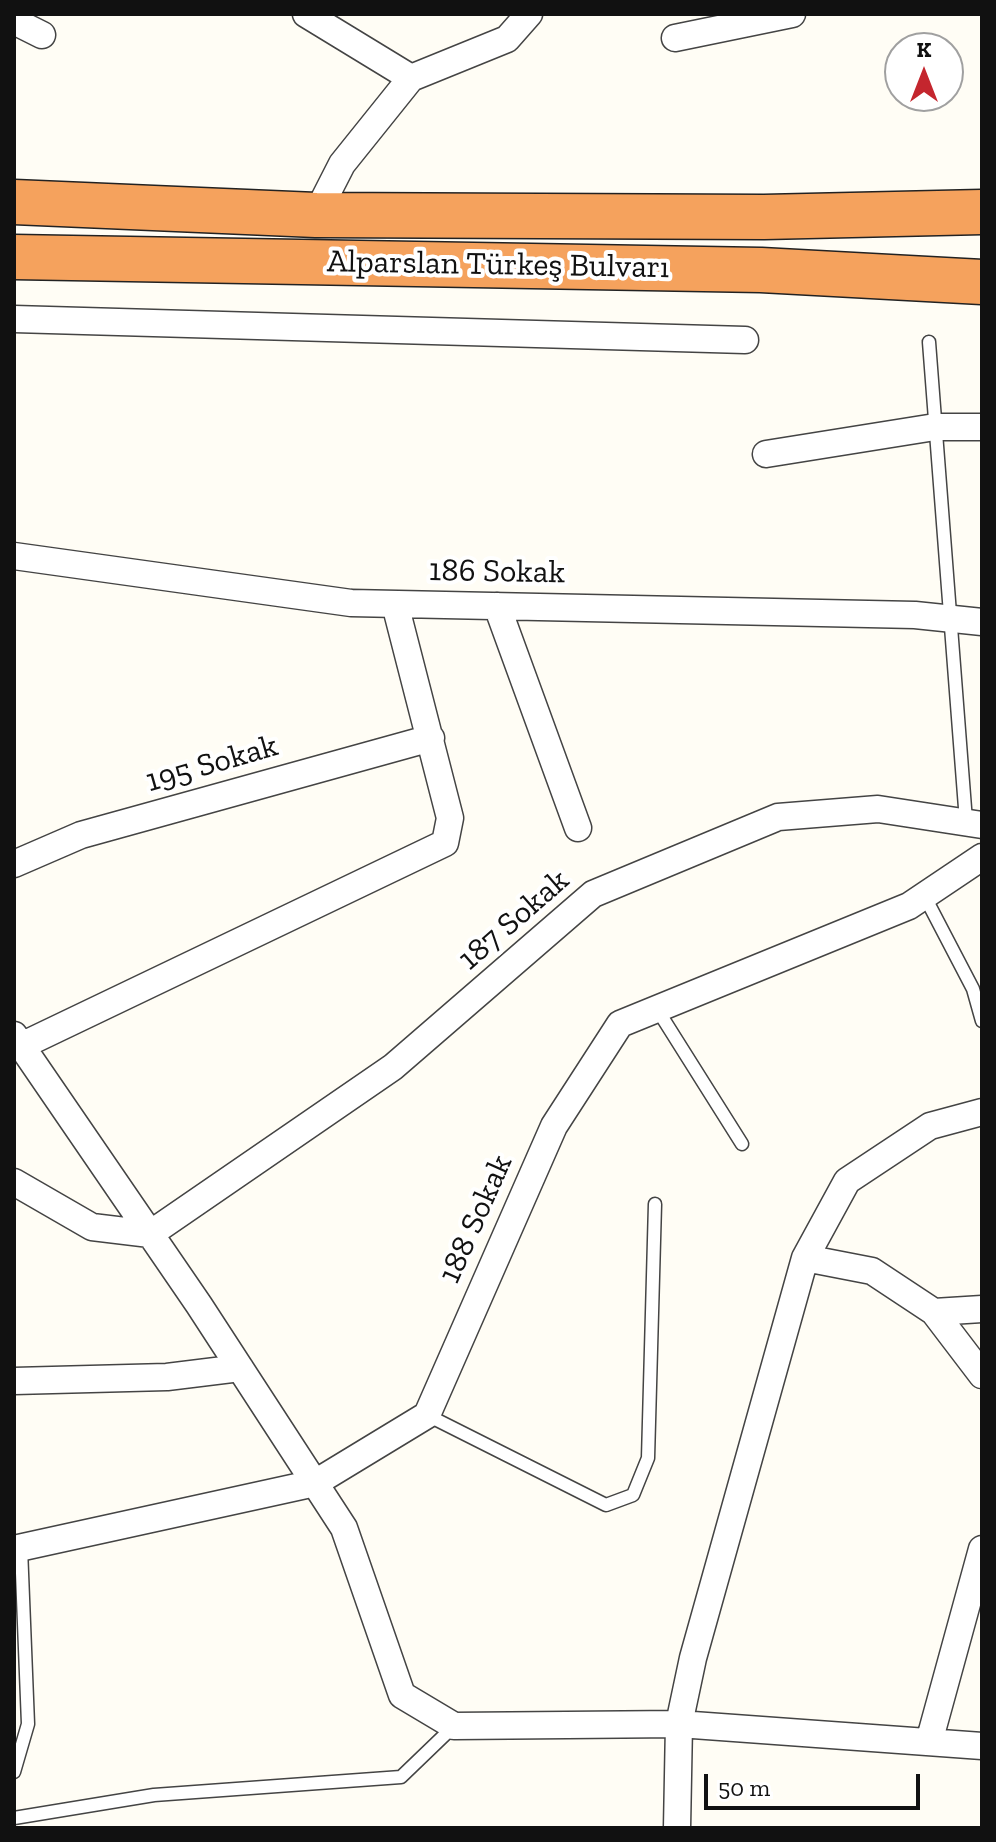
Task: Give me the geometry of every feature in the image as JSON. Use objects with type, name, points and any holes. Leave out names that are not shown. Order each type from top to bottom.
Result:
[{"type":"highway","name":"Alparslan Türkeş Bulvarı","points":[[14,202],[316,215],[764,217],[982,212]]},
{"type":"highway","name":"Alparslan Türkeş Bulvarı","points":[[14,257],[761,270],[982,282]]},
{"type":"street","points":[[306,14],[411,78]]},
{"type":"street","points":[[316,215],[342,164],[411,78],[507,39],[529,14]]},
{"type":"street","points":[[675,38],[792,14]]},
{"type":"street","points":[[14,21],[42,35]]},
{"type":"street","points":[[14,319],[745,340]]},
{"type":"street","points":[[766,454],[935,427],[982,427]]},
{"type":"street","name":"186 Sokak","points":[[14,556],[351,603],[982,622]]},
{"type":"street","points":[[395,604],[450,818],[445,843],[18,1040],[344,1528],[402,1695],[454,1726],[679,1724],[982,1746]]},
{"type":"street","points":[[497,606],[578,828]]},
{"type":"street","name":"195 Sokak","points":[[14,864],[81,835],[431,738]]},
{"type":"street","name":"187 Sokak","points":[[150,1234],[393,1067],[593,894],[778,817],[878,809],[974,823]]},
{"type":"street","name":"188 Sokak","points":[[427,1415],[554,1126],[620,1024],[909,906],[982,857]]},
{"type":"street","points":[[677,1828],[679,1724],[693,1658],[805,1258],[847,1181],[930,1126],[982,1112]]},
{"type":"street","points":[[14,1182],[92,1227],[150,1234]]},
{"type":"street","points":[[805,1258],[872,1271],[934,1312],[982,1375]]},
{"type":"street","points":[[934,1312],[982,1309]]},
{"type":"street","points":[[14,1381],[167,1377],[240,1368]]},
{"type":"street","points":[[18,1548],[315,1483],[427,1415]]},
{"type":"street","points":[[929,1742],[982,1549]]},
{"type":"lane","points":[[929,342],[950,619],[974,823]]},
{"type":"lane","points":[[924,895],[973,989],[982,1021]]},
{"type":"lane","points":[[657,1009],[742,1144]]},
{"type":"lane","points":[[427,1415],[606,1505],[633,1495],[648,1458],[655,1204]]},
{"type":"lane","points":[[14,1772],[28,1724],[18,1548]]},
{"type":"lane","points":[[14,1818],[154,1795],[401,1777],[454,1726]]}]
